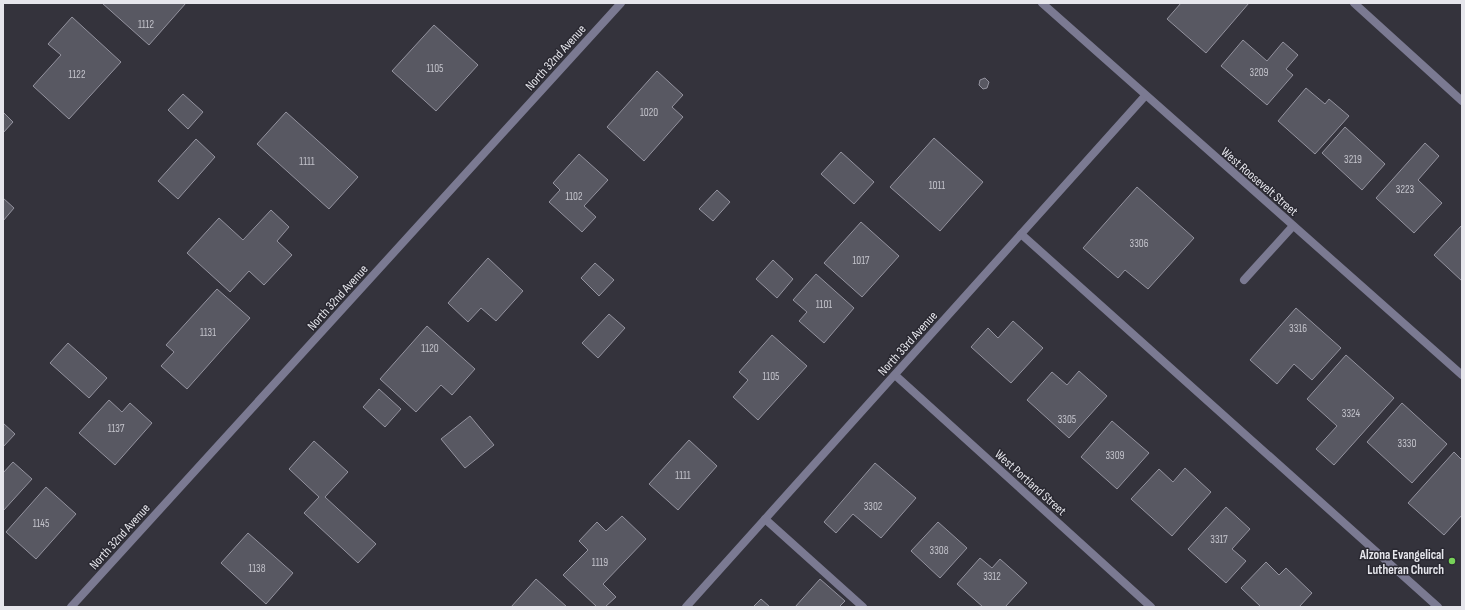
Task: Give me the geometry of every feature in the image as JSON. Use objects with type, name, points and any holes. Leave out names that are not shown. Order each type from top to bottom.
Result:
[{"type":"street","name":"North 32nd Avenue","points":[[71,607],[621,3]]},
{"type":"street","name":"West Roosevelt Street","points":[[1042,3],[1145,96],[1462,375]]},
{"type":"street","points":[[1354,3],[1462,101]]},
{"type":"street","name":"North 33rd Avenue","points":[[686,607],[1145,96]]},
{"type":"street","points":[[1244,280],[1293,226]]},
{"type":"street","points":[[1021,234],[1438,607]]},
{"type":"street","name":"West Portland Street","points":[[895,375],[1151,607]]},
{"type":"street","points":[[765,519],[863,607]]},
{"type":"building","points":[[102,3],[186,3],[149,45]]},
{"type":"building","points":[[1181,3],[1249,3],[1206,53],[1167,19]]},
{"type":"building","points":[[72,17],[121,62],[69,119],[33,86],[61,55],[48,44]]},
{"type":"building","points":[[434,25],[478,65],[436,111],[392,71]]},
{"type":"building","points":[[1243,40],[1267,61],[1283,42],[1298,55],[1286,69],[1293,75],[1267,105],[1221,66]]},
{"type":"building","points":[[657,71],[683,95],[672,107],[683,117],[644,161],[607,127]]},
{"type":"building","points":[[985,78],[989,82],[987,88],[983,89],[979,85],[980,80]]},
{"type":"building","points":[[1306,88],[1325,104],[1329,99],[1349,116],[1315,154],[1278,121]]},
{"type":"building","points":[[183,94],[203,112],[188,129],[168,110]]},
{"type":"building","points":[[3,112],[13,122],[3,133]]},
{"type":"building","points":[[286,112],[358,177],[329,209],[257,144]]},
{"type":"building","points":[[1345,127],[1385,164],[1362,190],[1322,153]]},
{"type":"building","points":[[934,138],[983,182],[940,231],[890,187]]},
{"type":"building","points":[[196,139],[215,157],[178,199],[158,181]]},
{"type":"building","points":[[1425,143],[1439,156],[1418,180],[1442,203],[1414,233],[1376,198]]},
{"type":"building","points":[[841,152],[874,182],[854,204],[821,174]]},
{"type":"building","points":[[579,154],[608,180],[584,206],[596,217],[582,232],[549,202],[560,190],[553,183]]},
{"type":"building","points":[[1137,187],[1194,238],[1148,289],[1125,270],[1118,278],[1083,248]]},
{"type":"building","points":[[717,190],[730,202],[713,221],[699,209]]},
{"type":"building","points":[[3,198],[14,208],[3,221]]},
{"type":"building","points":[[271,210],[289,227],[277,241],[292,255],[264,285],[249,271],[230,292],[187,253],[219,218],[243,240]]},
{"type":"building","points":[[861,222],[899,256],[862,297],[824,263]]},
{"type":"building","points":[[1462,225],[1462,281],[1434,255]]},
{"type":"building","points":[[488,258],[523,291],[496,321],[481,308],[468,322],[448,303]]},
{"type":"building","points":[[773,260],[793,279],[777,298],[756,279]]},
{"type":"building","points":[[595,263],[614,280],[599,296],[581,278]]},
{"type":"building","points":[[816,274],[854,308],[824,343],[799,321],[807,312],[793,300]]},
{"type":"building","points":[[217,289],[250,318],[187,389],[161,366],[174,352],[166,345]]},
{"type":"building","points":[[1296,308],[1341,348],[1312,380],[1294,364],[1277,384],[1250,360]]},
{"type":"building","points":[[609,314],[625,328],[598,358],[582,343]]},
{"type":"building","points":[[1013,321],[1043,348],[1011,383],[971,347],[988,328],[998,338]]},
{"type":"building","points":[[427,326],[475,369],[452,395],[441,385],[416,412],[380,379]]},
{"type":"building","points":[[772,335],[807,366],[758,420],[733,397],[748,380],[739,372]]},
{"type":"building","points":[[68,343],[107,378],[89,398],[50,363]]},
{"type":"building","points":[[1346,355],[1394,398],[1334,465],[1316,449],[1337,426],[1307,399]]},
{"type":"building","points":[[1079,371],[1107,396],[1069,438],[1027,400],[1052,372],[1067,385]]},
{"type":"building","points":[[379,389],[401,409],[385,427],[363,407]]},
{"type":"building","points":[[109,400],[122,412],[130,403],[152,423],[115,465],[79,433]]},
{"type":"building","points":[[1402,403],[1447,444],[1412,483],[1367,442]]},
{"type":"building","points":[[470,416],[494,445],[465,468],[441,439]]},
{"type":"building","points":[[1112,421],[1149,453],[1117,489],[1081,457]]},
{"type":"building","points":[[3,423],[15,434],[3,447]]},
{"type":"building","points":[[689,440],[717,466],[678,510],[649,484]]},
{"type":"building","points":[[314,441],[348,472],[325,497],[376,544],[358,563],[304,513],[319,497],[289,469]]},
{"type":"building","points":[[1454,452],[1462,460],[1462,515],[1444,535],[1408,503]]},
{"type":"building","points":[[13,462],[32,479],[3,511],[3,473]]},
{"type":"building","points":[[875,463],[916,498],[881,538],[853,514],[836,533],[824,522]]},
{"type":"building","points":[[1185,468],[1211,492],[1172,536],[1131,499],[1159,469],[1173,482]]},
{"type":"building","points":[[46,487],[76,514],[36,559],[6,532]]},
{"type":"building","points":[[1226,507],[1250,529],[1232,549],[1246,561],[1226,583],[1188,549]]},
{"type":"building","points":[[622,516],[646,539],[603,584],[616,597],[605,607],[597,607],[563,575],[588,550],[579,541],[597,522],[606,531]]},
{"type":"building","points":[[938,522],[967,548],[940,578],[911,551]]},
{"type":"building","points":[[248,533],[293,573],[266,604],[221,563]]},
{"type":"building","points":[[980,558],[992,568],[1000,559],[1027,583],[1005,607],[983,607],[957,584]]},
{"type":"building","points":[[1266,562],[1279,575],[1286,568],[1312,593],[1299,607],[1261,607],[1241,588]]},
{"type":"building","points":[[536,579],[567,607],[511,607]]},
{"type":"building","points":[[820,579],[845,601],[839,607],[795,607]]},
{"type":"building","points":[[761,599],[770,607],[753,607]]},
{"type":"place","name":"Alzona Evangelical Lutheran Church","points":[[1452,561]]}]
